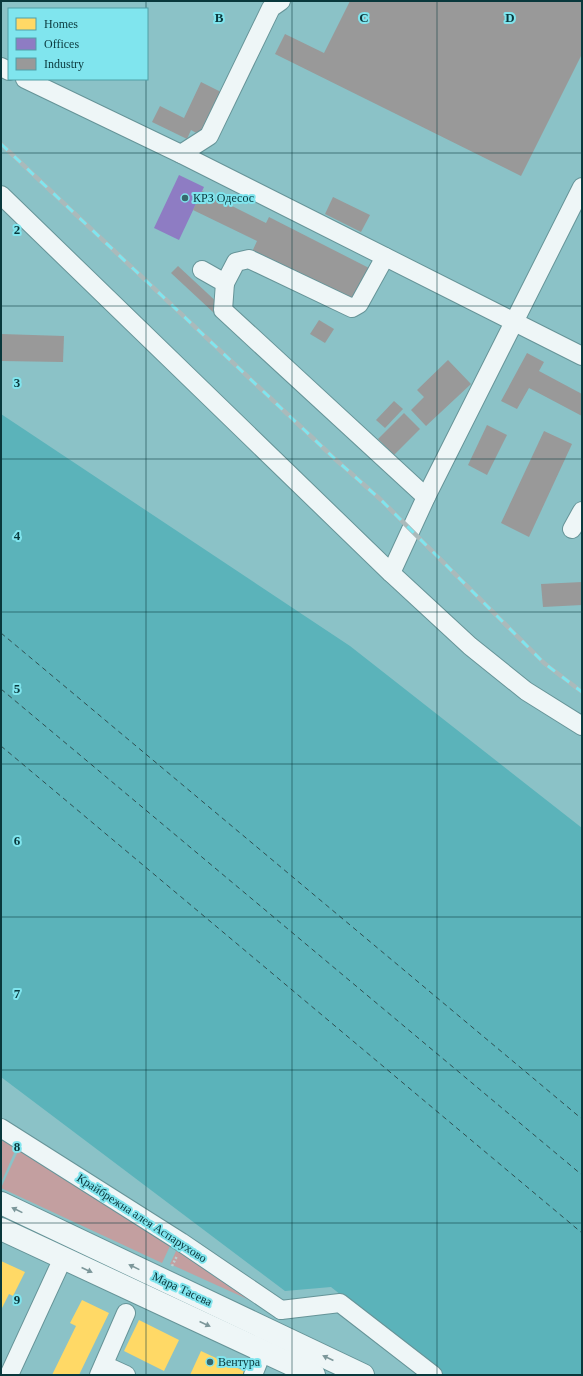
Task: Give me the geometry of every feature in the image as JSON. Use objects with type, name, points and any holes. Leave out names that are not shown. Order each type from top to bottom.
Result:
[{"type":"main road","name":"Мара Тасева","points":[[1,1203],[267,1341],[314,1375]]},
{"type":"main road","name":"Мара Тасева","points":[[1,1229],[63,1258],[267,1341],[363,1375]]},
{"type":"street","points":[[181,154],[209,136],[271,8],[281,1]]},
{"type":"street","points":[[27,80],[181,154],[582,356]]},
{"type":"street","points":[[391,573],[426,497],[582,187]]},
{"type":"street","points":[[1,195],[391,573],[470,646],[526,691],[582,726]]},
{"type":"street","points":[[384,257],[359,304],[352,308],[249,259],[236,262],[224,283],[223,310],[426,497]]},
{"type":"street","points":[[202,270],[224,283]]},
{"type":"street","points":[[572,529],[582,510]]},
{"type":"street","name":"Крайбрежна алея Аспарухово","points":[[1,1128],[181,1242],[280,1310]]},
{"type":"street","points":[[9,1375],[63,1258]]},
{"type":"street","points":[[253,1375],[280,1310],[340,1303],[433,1375]]},
{"type":"street","points":[[126,1313],[101,1370],[126,1375]]},
{"type":"shaded area","points":[[1,1131],[18,1144],[1,1183]]},
{"type":"shaded area","points":[[20,1147],[170,1246],[162,1263],[1,1188]]},
{"type":"shaded area","points":[[177,1249],[265,1307],[170,1264]]},
{"type":"water","points":[[1,414],[350,646],[582,828],[582,1375],[441,1375],[331,1287],[285,1291],[1,1077]]},
{"type":"building: Homes","points":[[1,1261],[25,1272],[13,1296],[9,1294],[1,1310]]},
{"type":"building: Homes","points":[[82,1300],[109,1313],[79,1375],[52,1375],[76,1326],[70,1323]]},
{"type":"building: Homes","points":[[139,1320],[179,1340],[164,1371],[124,1351]]},
{"type":"building: Homes","name":"Вентура","points":[[201,1351],[246,1372],[245,1375],[190,1375]]},
{"type":"building: Offices","points":[[179,175],[204,187],[179,240],[154,228]]},
{"type":"building: Industry","points":[[350,1],[582,1],[582,54],[521,176],[275,54],[285,34],[324,53]]},
{"type":"building: Industry","points":[[201,82],[221,92],[200,135],[191,130],[187,139],[152,122],[160,106],[184,118]]},
{"type":"building: Industry","points":[[202,191],[266,223],[269,217],[369,268],[350,303],[251,254],[257,241],[193,210]]},
{"type":"building: Industry","points":[[333,197],[370,215],[361,232],[325,214]]},
{"type":"building: Industry","points":[[178,266],[220,305],[214,313],[171,273]]},
{"type":"building: Industry","points":[[319,320],[334,329],[325,343],[310,334]]},
{"type":"building: Industry","points":[[1,334],[64,336],[63,362],[1,361]]},
{"type":"building: Industry","points":[[527,353],[544,362],[539,371],[582,394],[582,416],[529,388],[517,409],[501,401]]},
{"type":"building: Industry","points":[[448,360],[471,384],[426,426],[411,410],[424,397],[417,390]]},
{"type":"building: Industry","points":[[394,401],[403,409],[385,428],[376,420]]},
{"type":"building: Industry","points":[[404,413],[420,429],[394,455],[378,439]]},
{"type":"building: Industry","points":[[487,425],[507,435],[487,475],[468,465]]},
{"type":"building: Industry","points":[[544,431],[572,444],[529,537],[501,523]]},
{"type":"building: Industry","points":[[582,582],[582,605],[543,607],[541,584]]},
{"type":"ferry route","points":[[1,633],[582,1119]]},
{"type":"ferry route","points":[[1,689],[582,1175]]},
{"type":"ferry route","points":[[1,746],[582,1233]]},
{"type":"railway","points":[[1,144],[334,458],[380,499],[544,663],[582,692]]},
{"type":"place","name":"КРЗ Одесос","points":[[185,198]]},
{"type":"place","name":"Вентура","points":[[210,1362]]}]
